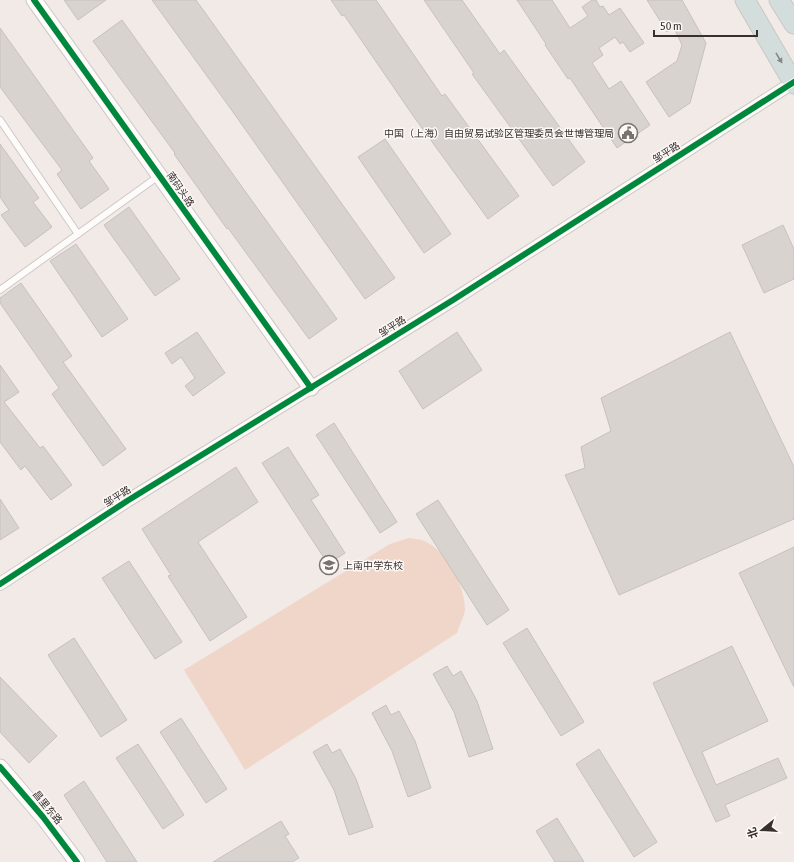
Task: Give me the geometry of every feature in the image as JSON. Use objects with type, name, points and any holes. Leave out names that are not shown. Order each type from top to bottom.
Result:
[{"type":"main road","points":[[745,0],[794,83]]},
{"type":"main road","points":[[779,0],[794,24]]},
{"type":"street","name":"南码头路","points":[[34,0],[311,388]]},
{"type":"street","name":"邹平路","points":[[0,584],[127,501],[311,388],[794,83]]},
{"type":"street","name":"昌里东路","points":[[0,767],[43,817],[77,862]]},
{"type":"lane","points":[[0,120],[78,234]]},
{"type":"lane","points":[[0,290],[160,175]]},
{"type":"shaded area","points":[[409,538],[422,540],[432,546],[447,560],[453,570],[462,590],[465,610],[457,633],[245,770],[184,670],[390,544]]},
{"type":"building","points":[[64,0],[106,0],[78,20]]},
{"type":"building","points":[[152,0],[196,0],[395,278],[365,299]]},
{"type":"building","points":[[331,0],[376,0],[442,96],[445,94],[519,196],[488,219],[414,117],[344,15],[342,16]]},
{"type":"building","points":[[424,0],[462,0],[500,54],[504,50],[585,162],[553,186],[472,74],[474,73]]},
{"type":"building","points":[[517,0],[552,0],[570,28],[588,16],[582,7],[592,0],[596,0],[600,7],[603,6],[609,15],[620,8],[644,43],[630,52],[623,42],[620,44],[615,37],[599,48],[603,55],[592,63],[609,89],[621,81],[650,125],[617,148],[570,78],[568,79],[545,45],[546,44]]},
{"type":"building","points":[[647,0],[682,0],[706,43],[690,103],[669,117],[646,82],[677,61],[682,45],[674,28],[667,32]]},
{"type":"building","points":[[122,20],[337,319],[309,339],[228,228],[227,229],[174,154],[175,153],[93,41]]},
{"type":"building","points":[[0,28],[93,158],[89,161],[109,189],[81,209],[57,174],[62,170],[0,87]]},
{"type":"building","points":[[385,139],[451,234],[424,253],[358,157]]},
{"type":"building","points":[[0,144],[39,198],[33,202],[52,227],[25,247],[1,215],[9,210],[0,197]]},
{"type":"building","points":[[129,207],[180,279],[155,296],[104,225]]},
{"type":"building","points":[[783,225],[794,249],[794,279],[764,293],[742,245]]},
{"type":"building","points":[[76,244],[128,319],[102,337],[50,261]]},
{"type":"building","points":[[21,283],[72,356],[63,362],[126,449],[103,466],[52,394],[59,388],[0,303],[0,298]]},
{"type":"building","points":[[197,332],[225,373],[193,396],[185,386],[195,378],[181,357],[172,364],[165,353]]},
{"type":"building","points":[[457,332],[482,370],[423,409],[399,371]]},
{"type":"building","points":[[730,332],[794,467],[794,519],[619,595],[565,475],[585,468],[581,447],[611,431],[601,398]]},
{"type":"building","points":[[0,365],[19,392],[4,402],[40,448],[43,446],[72,485],[51,500],[25,466],[21,470],[0,442]]},
{"type":"building","points":[[334,423],[397,522],[380,533],[316,435]]},
{"type":"building","points":[[288,447],[319,495],[311,500],[345,553],[328,564],[262,463]]},
{"type":"building","points":[[236,467],[258,502],[198,542],[247,617],[210,641],[168,576],[171,575],[142,529]]},
{"type":"building","points":[[0,499],[19,528],[0,540]]},
{"type":"building","points":[[438,500],[509,610],[487,625],[416,514]]},
{"type":"building","points":[[794,547],[794,687],[739,573]]},
{"type":"building","points":[[129,561],[182,642],[155,659],[102,578]]},
{"type":"building","points":[[527,628],[584,722],[561,736],[503,643]]},
{"type":"building","points":[[74,638],[127,720],[101,737],[48,655]]},
{"type":"building","points":[[732,646],[768,721],[702,752],[716,785],[778,758],[787,778],[725,805],[730,816],[716,822],[653,683]]},
{"type":"building","points":[[447,666],[453,676],[461,671],[477,701],[493,749],[469,757],[454,712],[433,674]]},
{"type":"building","points":[[0,677],[57,736],[29,763],[0,732]]},
{"type":"building","points":[[386,705],[391,715],[399,711],[415,741],[431,788],[408,797],[392,751],[372,713]]},
{"type":"building","points":[[181,718],[227,789],[206,803],[160,732]]},
{"type":"building","points":[[138,744],[184,815],[163,829],[116,758]]},
{"type":"building","points":[[327,744],[332,753],[340,749],[356,779],[373,827],[349,835],[334,790],[313,752]]},
{"type":"building","points":[[599,749],[657,842],[634,857],[576,764]]},
{"type":"building","points":[[84,781],[137,862],[107,862],[64,795]]},
{"type":"building","points":[[557,818],[584,862],[555,862],[536,831]]},
{"type":"building","points":[[281,821],[289,834],[285,836],[299,858],[292,862],[213,862]]},
{"type":"cycle path","points":[[34,0],[311,388]]},
{"type":"cycle path","points":[[0,584],[127,501],[453,300],[794,82]]},
{"type":"cycle path","points":[[0,767],[43,817],[77,862]]},
{"type":"place","name":"中国（上海）自由贸易试验区管理委员会世博管理局","points":[[628,133]]},
{"type":"place","name":"上南中学东校","points":[[329,565]]}]
